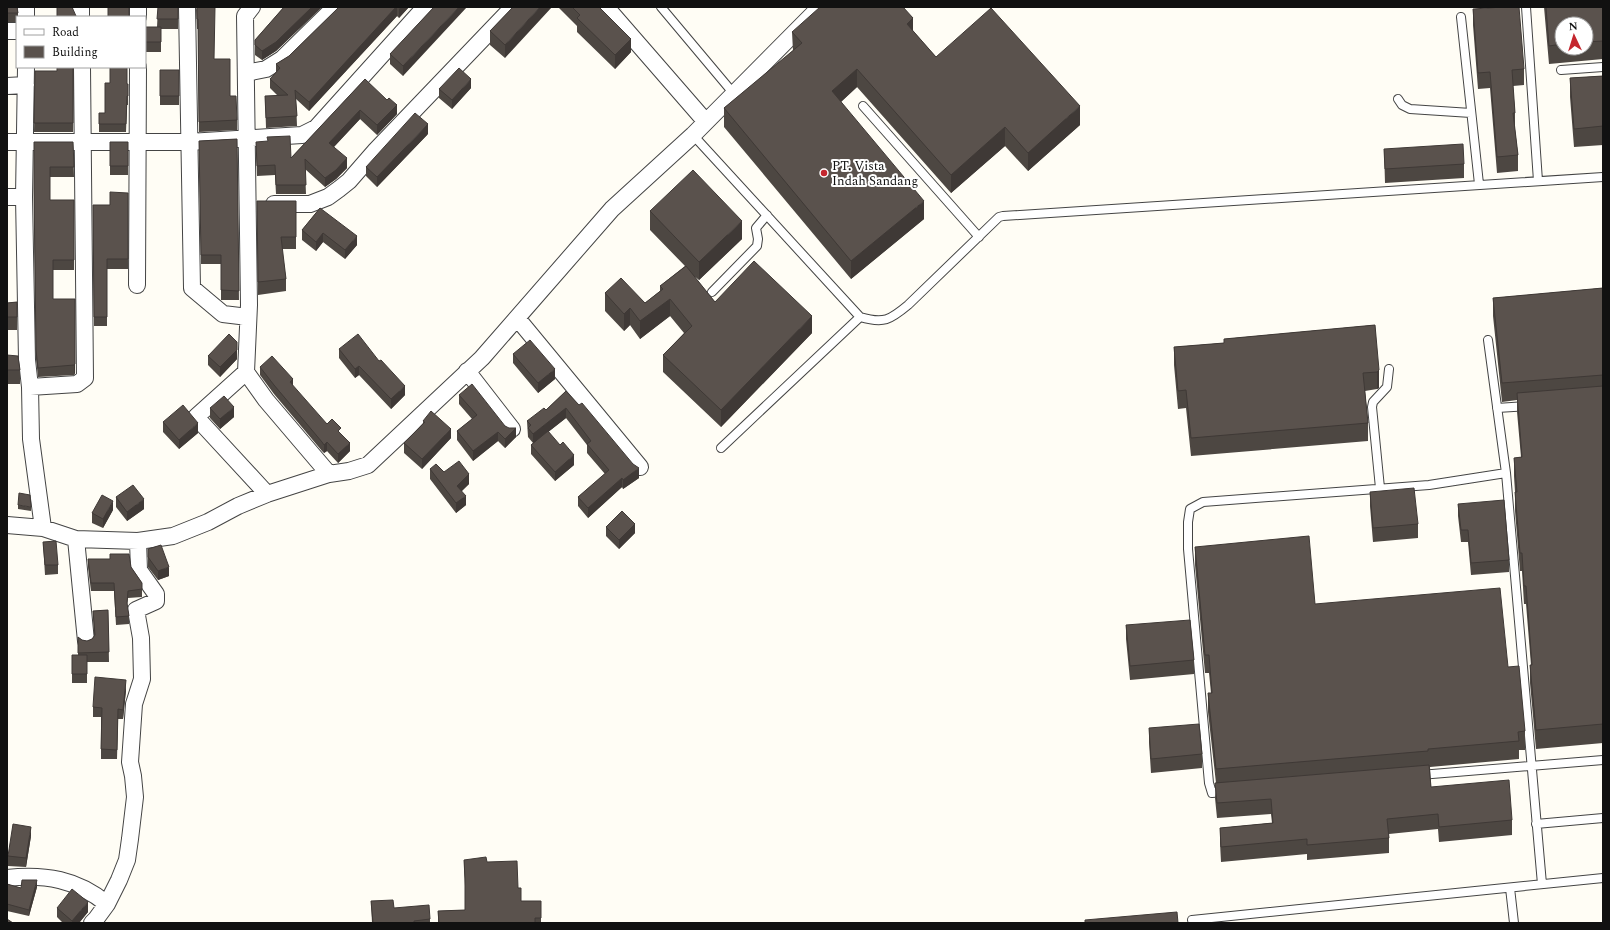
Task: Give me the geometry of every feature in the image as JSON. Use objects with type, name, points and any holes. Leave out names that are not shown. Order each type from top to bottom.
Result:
[{"type":"street","points":[[187,7],[192,288],[223,314],[248,317]]},
{"type":"street","points":[[246,73],[266,69],[282,59],[335,7]]},
{"type":"street","points":[[7,142],[189,142],[302,135],[316,128],[425,7]]},
{"type":"street","points":[[248,204],[310,204],[328,197],[339,189],[349,181],[376,150],[513,7]]},
{"type":"street","points":[[606,7],[706,122]]},
{"type":"street","points":[[7,526],[43,528],[76,539],[138,541],[173,536],[208,522],[238,506],[267,494],[329,474],[349,472],[368,465],[482,358],[612,209],[693,135],[820,7]]},
{"type":"street","points":[[248,10],[246,73],[248,139],[248,317],[246,372],[266,400],[329,474]]},
{"type":"street","points":[[26,68],[20,360],[30,387],[32,439],[43,528]]},
{"type":"street","points":[[30,387],[77,384],[85,378],[82,68]]},
{"type":"street","points":[[137,285],[138,68]]},
{"type":"street","points":[[7,86],[26,85]]},
{"type":"street","points":[[7,197],[24,196]]},
{"type":"street","points":[[517,318],[640,467]]},
{"type":"street","points":[[467,371],[512,429]]},
{"type":"street","points":[[246,372],[196,418],[267,494]]},
{"type":"street","points":[[76,539],[86,641]]},
{"type":"street","points":[[92,923],[106,904],[119,880],[127,860],[135,797],[134,776],[130,762],[134,704],[142,679],[141,638],[136,610],[156,601],[157,598],[156,594],[139,570],[138,541]]},
{"type":"street","points":[[7,878],[31,876],[60,879],[71,882],[96,895],[106,904]]},
{"type":"lane","points":[[661,7],[734,94]]},
{"type":"lane","points":[[1526,7],[1538,181]]},
{"type":"lane","points":[[1461,17],[1479,184]]},
{"type":"lane","points":[[1561,70],[1603,67]]},
{"type":"lane","points":[[1398,99],[1402,105],[1410,109],[1471,113]]},
{"type":"lane","points":[[863,106],[979,237]]},
{"type":"lane","points":[[693,135],[860,317],[874,321],[892,318],[908,305],[999,217],[1002,216],[1479,184],[1603,178]]},
{"type":"lane","points":[[712,292],[757,246],[758,239],[756,228],[767,215]]},
{"type":"lane","points":[[721,448],[860,317]]},
{"type":"lane","points":[[1488,340],[1506,473],[1542,884]]},
{"type":"lane","points":[[1380,488],[1372,407],[1373,402],[1387,387],[1389,369]]},
{"type":"lane","points":[[1496,408],[1535,405]]},
{"type":"lane","points":[[1231,791],[1212,793],[1209,783],[1188,549],[1188,522],[1190,509],[1203,502],[1429,484],[1506,473]]},
{"type":"lane","points":[[1413,776],[1603,760]]},
{"type":"lane","points":[[1536,824],[1603,818]]},
{"type":"lane","points":[[1192,920],[1603,878]]},
{"type":"lane","points":[[1510,888],[1514,923]]},
{"type":"building","points":[[7,7],[17,7],[18,13],[7,13]]},
{"type":"building","points":[[57,7],[72,7],[76,16],[57,16]]},
{"type":"building","points":[[108,7],[129,7],[129,16],[108,16]]},
{"type":"building","points":[[158,7],[178,7],[178,19],[157,19]]},
{"type":"building","points":[[197,7],[215,7],[214,59],[230,59],[230,96],[236,96],[237,120],[199,122]]},
{"type":"building","points":[[284,7],[312,7],[276,42],[262,51],[255,45],[255,40]]},
{"type":"building","points":[[339,7],[396,7],[309,102],[295,90],[297,116],[266,118],[265,96],[288,95],[270,79],[280,68],[276,64],[289,56]]},
{"type":"building","points":[[434,7],[459,7],[403,66],[390,54]]},
{"type":"building","points":[[513,7],[540,7],[505,45],[490,31]]},
{"type":"building","points":[[572,7],[599,7],[631,39],[615,55],[577,18],[580,15]]},
{"type":"building","points":[[820,7],[903,7],[913,18],[907,24],[936,57],[991,8],[1080,106],[1028,153],[1005,127],[951,175],[857,69],[832,91],[924,201],[851,261],[724,108],[802,43],[792,32]]},
{"type":"building","points":[[1519,7],[1524,69],[1512,70],[1515,113],[1513,113],[1518,155],[1497,157],[1490,72],[1478,73],[1473,9]]},
{"type":"building","points":[[1546,7],[1603,7],[1603,41],[1594,42],[1594,16],[1554,16],[1554,45],[1549,46]]},
{"type":"building","points":[[146,27],[161,27],[161,42],[146,42]]},
{"type":"building","points":[[57,68],[73,68],[73,123],[34,123],[35,71],[57,71]]},
{"type":"building","points":[[110,68],[127,68],[128,96],[126,124],[99,124],[99,113],[105,113],[105,83],[110,83]]},
{"type":"building","points":[[459,68],[471,79],[452,100],[439,89]]},
{"type":"building","points":[[160,70],[179,70],[179,96],[160,96]]},
{"type":"building","points":[[1603,76],[1603,126],[1574,129],[1570,78]]},
{"type":"building","points":[[365,79],[387,100],[389,98],[397,105],[377,125],[360,110],[329,143],[347,158],[336,170],[325,178],[305,159],[306,185],[276,185],[275,165],[257,166],[256,142],[268,141],[267,137],[290,136],[291,158]]},
{"type":"building","points":[[415,113],[428,124],[377,177],[366,167]]},
{"type":"building","points":[[237,139],[239,291],[221,290],[221,255],[201,255],[199,141]]},
{"type":"building","points":[[34,142],[73,142],[74,167],[50,167],[50,200],[74,200],[74,260],[53,260],[53,299],[75,299],[74,365],[38,368],[36,350]]},
{"type":"building","points":[[110,142],[128,142],[128,166],[110,166]]},
{"type":"building","points":[[1463,144],[1464,164],[1385,169],[1384,149]]},
{"type":"building","points":[[693,170],[742,221],[699,262],[650,211]]},
{"type":"building","points":[[110,192],[128,193],[128,259],[107,259],[107,317],[94,317],[93,205],[110,205]]},
{"type":"building","points":[[257,201],[296,201],[296,237],[281,237],[286,279],[258,282]]},
{"type":"building","points":[[320,208],[357,236],[345,250],[323,233],[316,242],[302,230]]},
{"type":"building","points":[[754,261],[812,316],[721,410],[663,355],[692,326],[670,299],[640,321],[630,308],[624,314],[605,293],[621,278],[645,303],[663,289],[660,286],[686,266],[715,302]]},
{"type":"building","points":[[1603,288],[1603,375],[1502,383],[1493,298]]},
{"type":"building","points":[[17,302],[17,317],[7,317],[7,303]]},
{"type":"building","points":[[1375,325],[1379,370],[1377,372],[1363,373],[1368,423],[1191,438],[1186,390],[1178,391],[1174,347],[1224,343],[1224,339]]},
{"type":"building","points":[[229,334],[237,342],[237,350],[220,367],[208,356]]},
{"type":"building","points":[[358,334],[379,361],[381,360],[405,386],[391,399],[359,366],[355,369],[339,349]]},
{"type":"building","points":[[530,340],[555,369],[538,383],[513,354]]},
{"type":"building","points":[[7,355],[18,356],[20,370],[7,370]]},
{"type":"building","points":[[272,356],[293,379],[290,382],[327,424],[332,419],[341,428],[338,431],[350,443],[338,454],[327,442],[324,445],[260,367]]},
{"type":"building","points":[[472,384],[505,426],[509,428],[516,428],[505,439],[498,432],[473,451],[457,431],[477,415],[459,395]]},
{"type":"building","points":[[1603,386],[1603,724],[1536,730],[1530,665],[1532,665],[1526,586],[1524,586],[1522,553],[1520,553],[1515,492],[1517,492],[1514,458],[1522,457],[1517,393]]},
{"type":"building","points":[[566,391],[579,405],[582,403],[633,464],[639,468],[623,480],[622,478],[588,508],[578,497],[609,470],[587,444],[591,441],[566,408],[533,434],[528,428],[531,425],[527,421],[544,408],[546,410]]},
{"type":"building","points":[[224,396],[234,407],[220,419],[210,408]]},
{"type":"building","points":[[183,405],[198,423],[179,440],[163,422]]},
{"type":"building","points":[[431,411],[451,429],[422,459],[404,443],[425,422],[423,421]]},
{"type":"building","points":[[548,431],[560,445],[563,442],[574,455],[555,472],[531,445]]},
{"type":"building","points":[[459,461],[469,474],[457,486],[466,496],[456,503],[430,469],[436,464],[444,472]]},
{"type":"building","points":[[133,485],[144,499],[127,512],[116,497]]},
{"type":"building","points":[[1414,488],[1418,524],[1373,528],[1370,492]]},
{"type":"building","points":[[19,493],[30,495],[31,507],[18,505]]},
{"type":"building","points":[[102,495],[113,501],[103,519],[92,513]]},
{"type":"building","points":[[1504,500],[1509,560],[1471,563],[1468,530],[1461,530],[1458,504]]},
{"type":"building","points":[[622,511],[635,524],[619,540],[606,527]]},
{"type":"building","points":[[1309,536],[1315,604],[1500,588],[1508,667],[1519,666],[1525,731],[1518,732],[1519,741],[1428,749],[1428,751],[1216,769],[1208,693],[1212,693],[1209,655],[1205,655],[1195,547]]},
{"type":"building","points":[[56,541],[58,565],[45,565],[43,542]]},
{"type":"building","points":[[161,545],[169,567],[158,571],[148,557],[148,549]]},
{"type":"building","points":[[110,554],[129,554],[131,567],[142,583],[142,589],[128,591],[127,603],[129,616],[116,617],[114,583],[91,583],[88,559],[110,559]]},
{"type":"building","points":[[108,610],[109,652],[78,653],[78,637],[87,641],[92,639],[95,635],[93,611]]},
{"type":"building","points":[[1190,620],[1194,660],[1130,666],[1126,625]]},
{"type":"building","points":[[72,655],[87,655],[87,674],[72,674]]},
{"type":"building","points":[[95,677],[126,680],[123,710],[118,709],[117,750],[101,749],[102,708],[93,707]]},
{"type":"building","points":[[1199,724],[1202,754],[1151,759],[1149,728]]},
{"type":"building","points":[[1429,765],[1431,787],[1509,780],[1512,820],[1439,827],[1438,814],[1387,819],[1389,838],[1307,845],[1307,839],[1221,847],[1220,828],[1273,823],[1271,799],[1217,803],[1215,783]]},
{"type":"building","points":[[13,824],[31,827],[26,858],[8,856]]},
{"type":"building","points":[[486,857],[487,862],[517,861],[518,888],[521,888],[521,901],[541,901],[541,918],[535,918],[535,923],[439,923],[438,911],[465,910],[464,860]]},
{"type":"building","points":[[22,880],[37,880],[29,910],[7,904],[7,884],[21,888]]},
{"type":"building","points":[[72,889],[88,902],[72,921],[57,908]]},
{"type":"building","points":[[393,900],[394,908],[429,905],[430,919],[414,921],[414,923],[373,923],[371,901]]},
{"type":"building","points":[[1177,912],[1178,923],[1085,923],[1085,920]]},
{"type":"building","points":[[7,919],[13,923],[7,923]]},
{"type":"place","name":"PT. Vista Indah Sandang","points":[[824,173]]}]
